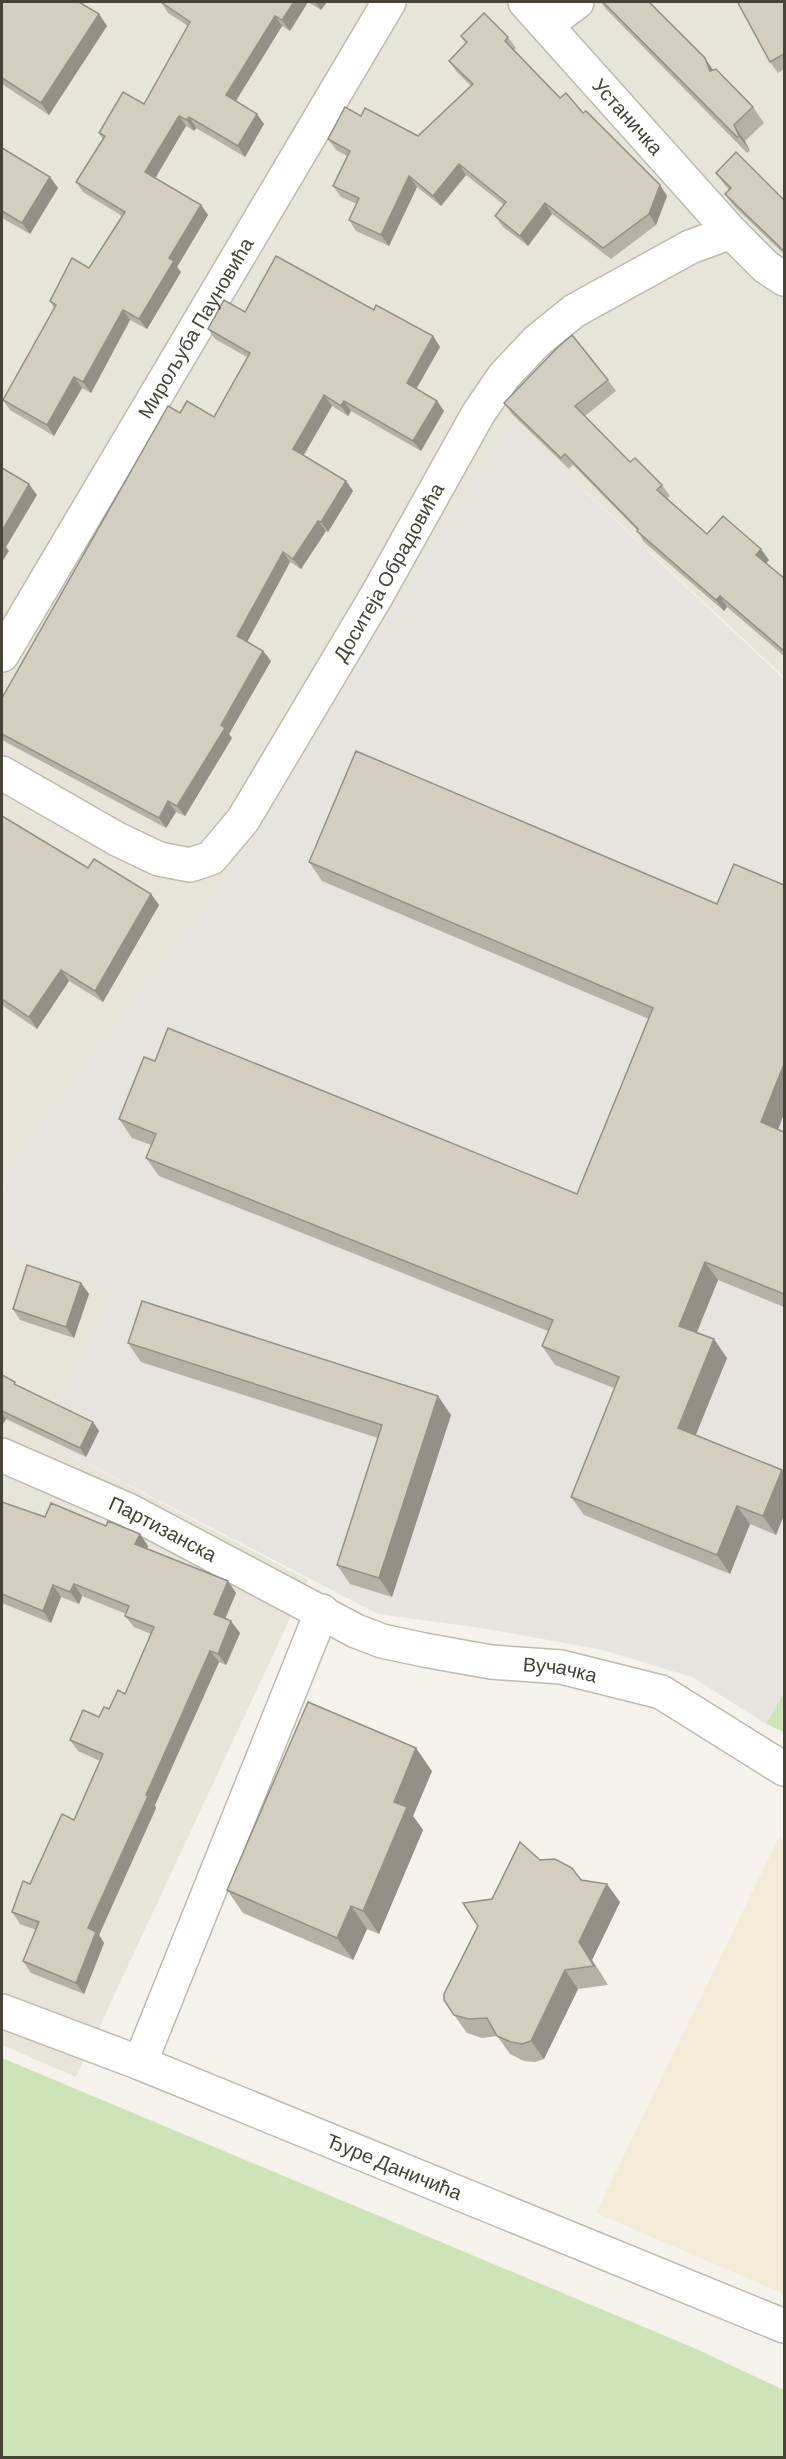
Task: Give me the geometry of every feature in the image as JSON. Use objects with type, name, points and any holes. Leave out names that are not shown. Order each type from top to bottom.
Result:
[{"type":"street","name":"Мирољуба Пауновића","points":[[2,654],[389,2]]},
{"type":"street","name":"Устаничка","points":[[525,2],[730,232]]},
{"type":"street","points":[[546,25],[577,2]]},
{"type":"street","points":[[730,232],[766,267],[784,279]]},
{"type":"street","name":"Доситеја Обрадовића","points":[[2,773],[117,839],[159,859],[190,865],[212,858],[243,820],[377,595],[478,414],[504,376],[537,341],[574,311],[690,247],[730,232]]},
{"type":"street","name":"Партизанска","points":[[2,1455],[128,1510],[321,1611]]},
{"type":"street","points":[[140,2063],[321,1611]]},
{"type":"street","name":"Вучачка","points":[[321,1611],[356,1631],[382,1641],[491,1662],[561,1667],[661,1692],[784,1769]]},
{"type":"street","name":"Ђуре Даничића","points":[[2,2011],[140,2063],[784,2326]]},
{"type":"shaded area","points":[[2,2],[784,2],[784,677],[511,422],[228,875],[5,1171],[3,1247],[112,1293],[40,1439],[308,1580],[76,2077],[2,2045]]},
{"type":"shaded area","points":[[511,422],[784,679],[784,1692],[766,1724],[692,1677],[603,1650],[481,1628],[378,1614],[40,1439],[112,1293],[2,1247],[5,1171],[228,875]]},
{"type":"shaded area","points":[[779,1837],[784,1840],[784,2294],[596,2213]]},
{"type":"green space","points":[[784,1692],[784,1732],[766,1724]]},
{"type":"green space","points":[[2,2058],[694,2348],[784,2390],[784,2457],[2,2457]]},
{"type":"building","points":[[2,2],[79,2],[99,14],[41,103],[2,78]]},
{"type":"building","points":[[161,2],[294,2],[282,20],[275,16],[226,95],[257,114],[238,146],[189,117],[187,120],[179,116],[145,172],[201,205],[169,258],[174,261],[139,319],[123,310],[83,382],[74,377],[47,425],[3,400],[56,305],[50,301],[72,258],[89,268],[125,212],[76,182],[105,136],[99,133],[123,92],[144,104],[190,22]]},
{"type":"building","points":[[603,2],[649,2],[705,58],[710,71],[716,69],[753,107],[734,125],[739,136],[737,137]]},
{"type":"building","points":[[784,2],[784,54],[770,62],[738,3]]},
{"type":"building","points":[[484,13],[508,37],[505,41],[560,98],[566,93],[583,113],[586,111],[660,185],[649,214],[603,248],[545,203],[520,236],[495,216],[506,202],[459,164],[433,196],[409,176],[381,235],[349,220],[359,198],[333,186],[350,151],[328,139],[345,107],[361,116],[365,108],[418,136],[473,84],[449,61],[467,42],[461,36]]},
{"type":"building","points":[[2,148],[50,177],[22,223],[2,211]]},
{"type":"building","points":[[736,152],[784,200],[784,251],[725,194],[731,188],[716,173]]},
{"type":"building","points":[[276,256],[374,310],[376,305],[433,336],[407,383],[437,401],[413,441],[344,401],[341,406],[324,395],[293,449],[346,481],[321,522],[318,521],[293,559],[283,552],[237,636],[263,651],[221,725],[225,728],[177,806],[168,801],[159,818],[2,734],[2,698],[168,406],[180,413],[187,401],[214,417],[250,353],[208,329],[224,300],[245,312]]},
{"type":"building","points":[[572,335],[608,380],[575,406],[630,462],[635,458],[662,485],[657,490],[707,534],[723,516],[761,549],[756,555],[784,578],[784,651],[720,596],[716,600],[637,531],[638,529],[565,454],[561,458],[504,403]]},
{"type":"building","points":[[2,468],[29,484],[2,531]]},
{"type":"building","points":[[356,751],[717,904],[734,864],[784,885],[784,1064],[761,1122],[784,1132],[784,1294],[705,1262],[679,1326],[714,1339],[678,1428],[782,1470],[763,1516],[737,1506],[717,1555],[571,1497],[619,1377],[542,1346],[553,1320],[146,1158],[156,1134],[119,1119],[144,1057],[155,1061],[168,1028],[577,1194],[653,1008],[309,862]]},
{"type":"building","points":[[2,816],[88,868],[94,859],[151,894],[95,991],[61,970],[29,1017],[2,999]]},
{"type":"building","points":[[27,1265],[81,1283],[66,1327],[13,1309]]},
{"type":"building","points":[[142,1301],[438,1396],[379,1578],[337,1565],[382,1425],[128,1343]]},
{"type":"building","points":[[2,1375],[15,1382],[14,1384],[93,1422],[80,1448],[2,1411]]},
{"type":"building","points":[[2,1502],[45,1517],[51,1503],[106,1526],[108,1521],[140,1534],[135,1544],[228,1581],[214,1614],[231,1621],[218,1654],[210,1651],[88,1928],[96,1932],[76,1983],[23,1961],[39,1922],[12,1912],[23,1881],[30,1884],[62,1814],[74,1820],[103,1754],[70,1740],[83,1710],[99,1717],[104,1707],[109,1709],[118,1690],[125,1694],[154,1627],[125,1616],[129,1606],[74,1584],[70,1592],[53,1585],[43,1611],[2,1594]]},
{"type":"building","points":[[308,1702],[416,1748],[394,1802],[407,1807],[363,1911],[351,1906],[337,1938],[227,1890]]},
{"type":"building","points":[[520,1842],[540,1860],[555,1859],[572,1868],[581,1880],[607,1884],[579,1942],[594,1966],[565,1970],[531,2041],[522,2044],[497,2036],[487,2018],[469,2019],[454,2015],[444,2000],[444,1994],[478,1926],[463,1903],[492,1899]]}]
